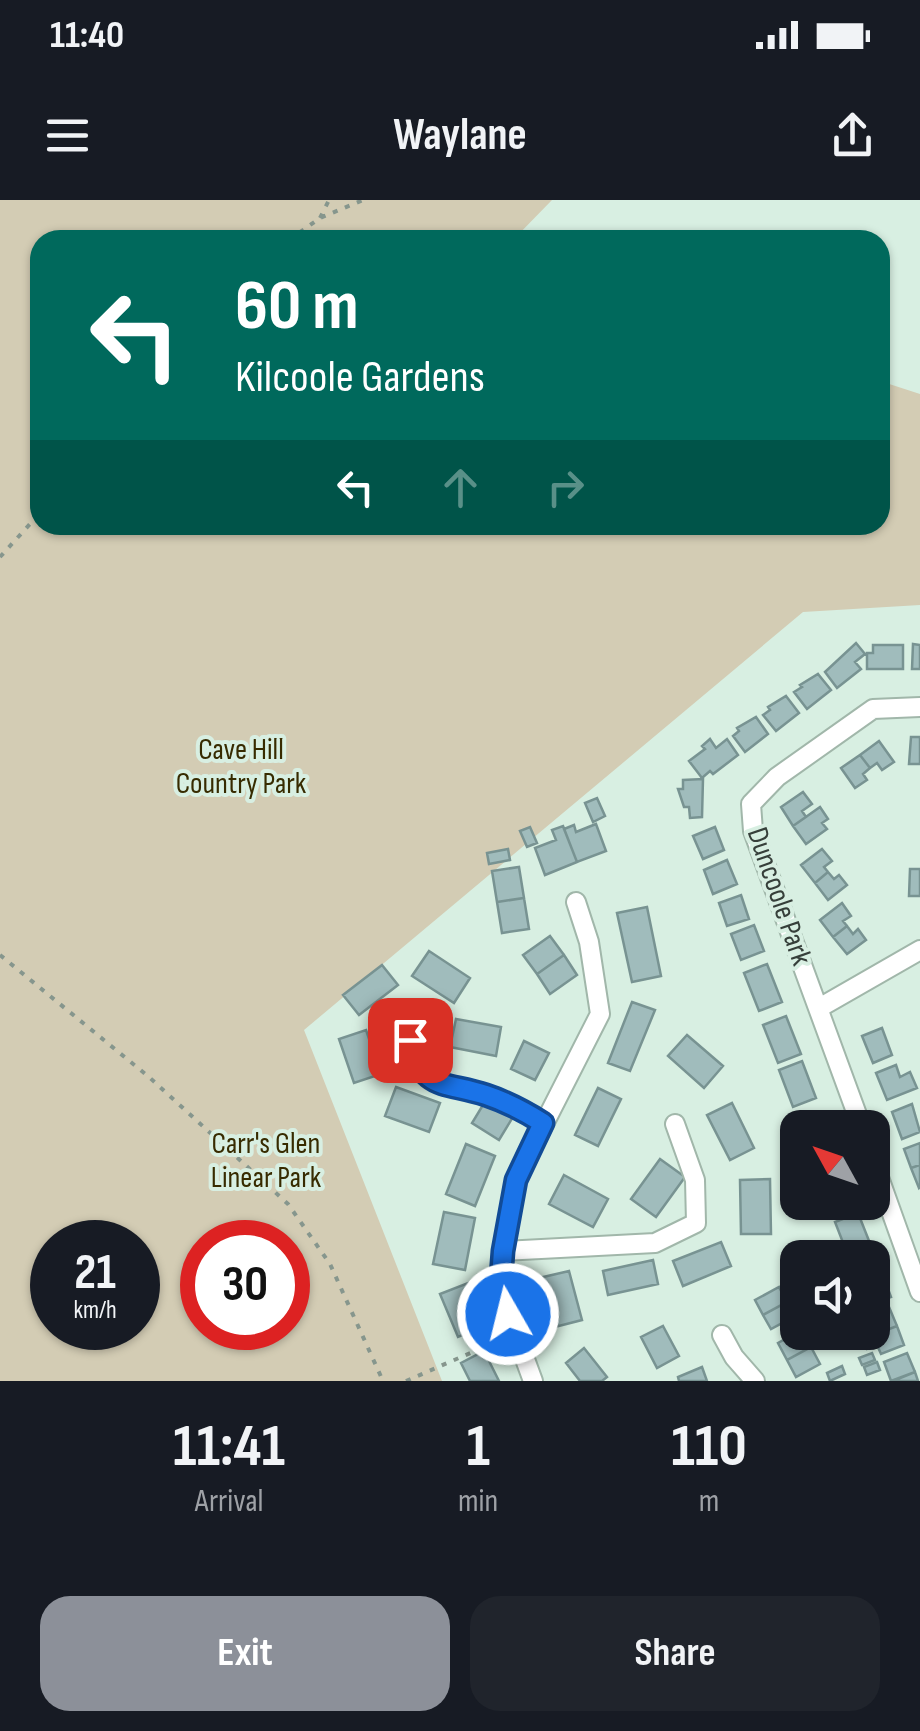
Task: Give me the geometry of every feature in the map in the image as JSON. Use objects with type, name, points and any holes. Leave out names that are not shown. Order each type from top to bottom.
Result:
[{"type":"street","name":"Duncoole Park","points":[[819,1008],[753,831],[751,804],[778,777],[873,709],[920,707]]},
{"type":"street","points":[[533,1381],[500,1291],[503,1251],[516,1180],[600,1014],[589,942],[576,902]]},
{"type":"street","points":[[856,1110],[819,1008],[920,950]]},
{"type":"street","points":[[410,1040],[416,1064],[438,1084],[482,1093],[516,1106],[543,1123]]},
{"type":"street","points":[[503,1251],[655,1243],[696,1223],[695,1180],[675,1124]]},
{"type":"street","points":[[890,1208],[920,1292]]},
{"type":"street","points":[[722,1334],[755,1381]]},
{"type":"path","points":[[320,218],[329,200]]},
{"type":"path","points":[[303,230],[320,218],[363,200]]},
{"type":"path","points":[[0,557],[30,525]]},
{"type":"path","points":[[0,955],[149,1076],[288,1204],[330,1264],[383,1381]]},
{"type":"path","points":[[406,1381],[500,1340],[517,1337]]},
{"type":"green space","name":"Cave Hill Country Park","points":[[0,200],[552,200],[523,230],[30,230],[30,535],[890,535],[890,384],[920,394],[920,605],[803,612],[304,1030],[442,1381],[0,1381]]},
{"type":"building","points":[[856,643],[865,654],[855,662],[861,669],[837,688],[825,672]]},
{"type":"building","points":[[913,644],[920,645],[920,669],[912,669]]},
{"type":"building","points":[[873,645],[903,645],[903,669],[867,669],[867,653],[873,653]]},
{"type":"building","points":[[818,674],[831,690],[807,709],[794,692]]},
{"type":"building","points":[[786,696],[799,713],[776,731],[763,715]]},
{"type":"building","points":[[756,717],[768,734],[745,752],[733,736],[739,731],[737,728]]},
{"type":"building","points":[[911,737],[920,737],[920,764],[909,764]]},
{"type":"building","points":[[710,739],[716,748],[727,739],[738,755],[702,778],[689,761],[705,749],[702,746]]},
{"type":"building","points":[[879,741],[894,762],[882,770],[877,763],[870,768],[860,755]]},
{"type":"building","points":[[860,755],[870,768],[863,774],[867,780],[855,788],[841,768]]},
{"type":"building","points":[[703,779],[702,817],[690,818],[689,807],[684,807],[678,789],[683,789],[683,780]]},
{"type":"building","points":[[803,792],[812,804],[802,811],[806,817],[793,826],[781,807]]},
{"type":"building","points":[[597,798],[605,816],[593,822],[585,803]]},
{"type":"building","points":[[820,807],[828,819],[822,823],[827,829],[806,844],[793,826]]},
{"type":"building","points":[[596,824],[606,851],[577,862],[564,829],[574,825],[576,832]]},
{"type":"building","points":[[563,826],[577,862],[545,875],[535,848],[556,840],[552,830]]},
{"type":"building","points":[[530,827],[537,843],[527,847],[520,831]]},
{"type":"building","points":[[715,827],[724,850],[703,859],[693,836]]},
{"type":"building","points":[[508,849],[510,860],[489,864],[487,853]]},
{"type":"building","points":[[822,849],[832,861],[824,867],[828,872],[815,883],[801,865]]},
{"type":"building","points":[[727,860],[737,884],[713,894],[704,870]]},
{"type":"building","points":[[519,867],[524,898],[497,902],[492,871]]},
{"type":"building","points":[[910,869],[920,869],[920,896],[909,896]]},
{"type":"building","points":[[828,872],[834,879],[839,875],[847,885],[828,900],[815,883]]},
{"type":"building","points":[[741,895],[749,919],[727,926],[719,903]]},
{"type":"building","points":[[524,898],[529,929],[502,933],[497,902]]},
{"type":"building","points":[[842,903],[851,916],[843,921],[847,926],[833,937],[820,920]]},
{"type":"building","points":[[647,907],[661,976],[632,982],[617,913]]},
{"type":"building","points":[[754,925],[764,951],[741,960],[731,934]]},
{"type":"building","points":[[847,926],[853,934],[858,929],[866,940],[847,954],[833,937]]},
{"type":"building","points":[[550,936],[564,955],[537,974],[523,955]]},
{"type":"building","points":[[429,951],[470,978],[454,1003],[412,976]]},
{"type":"building","points":[[564,955],[577,975],[550,994],[537,974]]},
{"type":"building","points":[[767,964],[782,1002],[759,1011],[744,973]]},
{"type":"building","points":[[382,965],[398,985],[359,1015],[343,995]]},
{"type":"building","points":[[632,1002],[655,1010],[630,1071],[608,1063]]},
{"type":"building","points":[[786,1016],[801,1054],[778,1063],[763,1025]]},
{"type":"building","points":[[456,1019],[501,1027],[496,1056],[450,1047]]},
{"type":"building","points":[[882,1028],[892,1055],[873,1063],[862,1036]]},
{"type":"building","points":[[366,1030],[381,1074],[354,1083],[339,1039]]},
{"type":"building","points":[[687,1035],[723,1066],[704,1088],[668,1056]]},
{"type":"building","points":[[524,1041],[549,1053],[535,1080],[511,1069]]},
{"type":"building","points":[[802,1061],[816,1098],[793,1107],[779,1070]]},
{"type":"building","points":[[896,1065],[900,1077],[910,1072],[917,1088],[887,1100],[876,1073]]},
{"type":"building","points":[[396,1087],[440,1103],[429,1132],[385,1116]]},
{"type":"building","points":[[598,1088],[621,1099],[598,1146],[575,1135]]},
{"type":"building","points":[[486,1100],[513,1117],[499,1140],[472,1123]]},
{"type":"building","points":[[732,1103],[754,1148],[730,1160],[707,1115]]},
{"type":"building","points":[[912,1104],[920,1132],[902,1139],[892,1112]]},
{"type":"building","points":[[920,1143],[920,1165],[911,1168],[904,1149]]},
{"type":"building","points":[[466,1144],[495,1156],[475,1206],[446,1194]]},
{"type":"building","points":[[660,1159],[685,1177],[656,1217],[631,1199]]},
{"type":"building","points":[[920,1165],[920,1187],[919,1188],[911,1168]]},
{"type":"building","points":[[564,1175],[608,1199],[593,1227],[549,1204]]},
{"type":"building","points":[[770,1179],[771,1234],[741,1234],[740,1180]]},
{"type":"building","points":[[444,1212],[475,1218],[465,1270],[433,1264]]},
{"type":"building","points":[[861,1220],[869,1240],[842,1240],[835,1222]]},
{"type":"building","points":[[721,1242],[731,1266],[683,1286],[673,1261]]},
{"type":"building","points":[[653,1260],[658,1284],[608,1295],[603,1271]]},
{"type":"building","points":[[569,1271],[582,1320],[551,1328],[539,1278]]},
{"type":"building","points":[[468,1283],[485,1326],[458,1337],[440,1294]]},
{"type":"building","points":[[780,1289],[780,1306],[763,1315],[755,1300]]},
{"type":"building","points":[[780,1306],[780,1324],[771,1329],[763,1315]]},
{"type":"building","points":[[890,1309],[897,1326],[890,1329]]},
{"type":"building","points":[[663,1326],[679,1356],[657,1368],[641,1337]]},
{"type":"building","points":[[897,1326],[904,1345],[881,1354],[879,1350],[890,1350],[890,1329]]},
{"type":"building","points":[[584,1348],[607,1377],[602,1381],[580,1381],[566,1363]]},
{"type":"building","points":[[782,1350],[805,1350],[787,1360]]},
{"type":"building","points":[[813,1350],[820,1364],[796,1377],[787,1360]]},
{"type":"building","points":[[484,1351],[499,1381],[470,1381],[461,1363]]},
{"type":"building","points":[[872,1353],[875,1360],[862,1365],[859,1358]]},
{"type":"building","points":[[907,1353],[915,1372],[891,1381],[884,1362]]},
{"type":"building","points":[[877,1362],[880,1370],[867,1375],[864,1367]]},
{"type":"building","points":[[842,1366],[845,1374],[830,1381],[827,1373]]},
{"type":"building","points":[[702,1367],[707,1381],[679,1381],[678,1377]]},
{"type":"building","points":[[915,1372],[918,1381],[893,1381]]},
{"type":"route","points":[[410,1040],[416,1064],[438,1084],[482,1093],[516,1106],[543,1123],[516,1180],[500,1291],[508,1314]]},
{"type":"park label","name":"Carr's Glen Linear Park","points":[[266,1160]]}]
